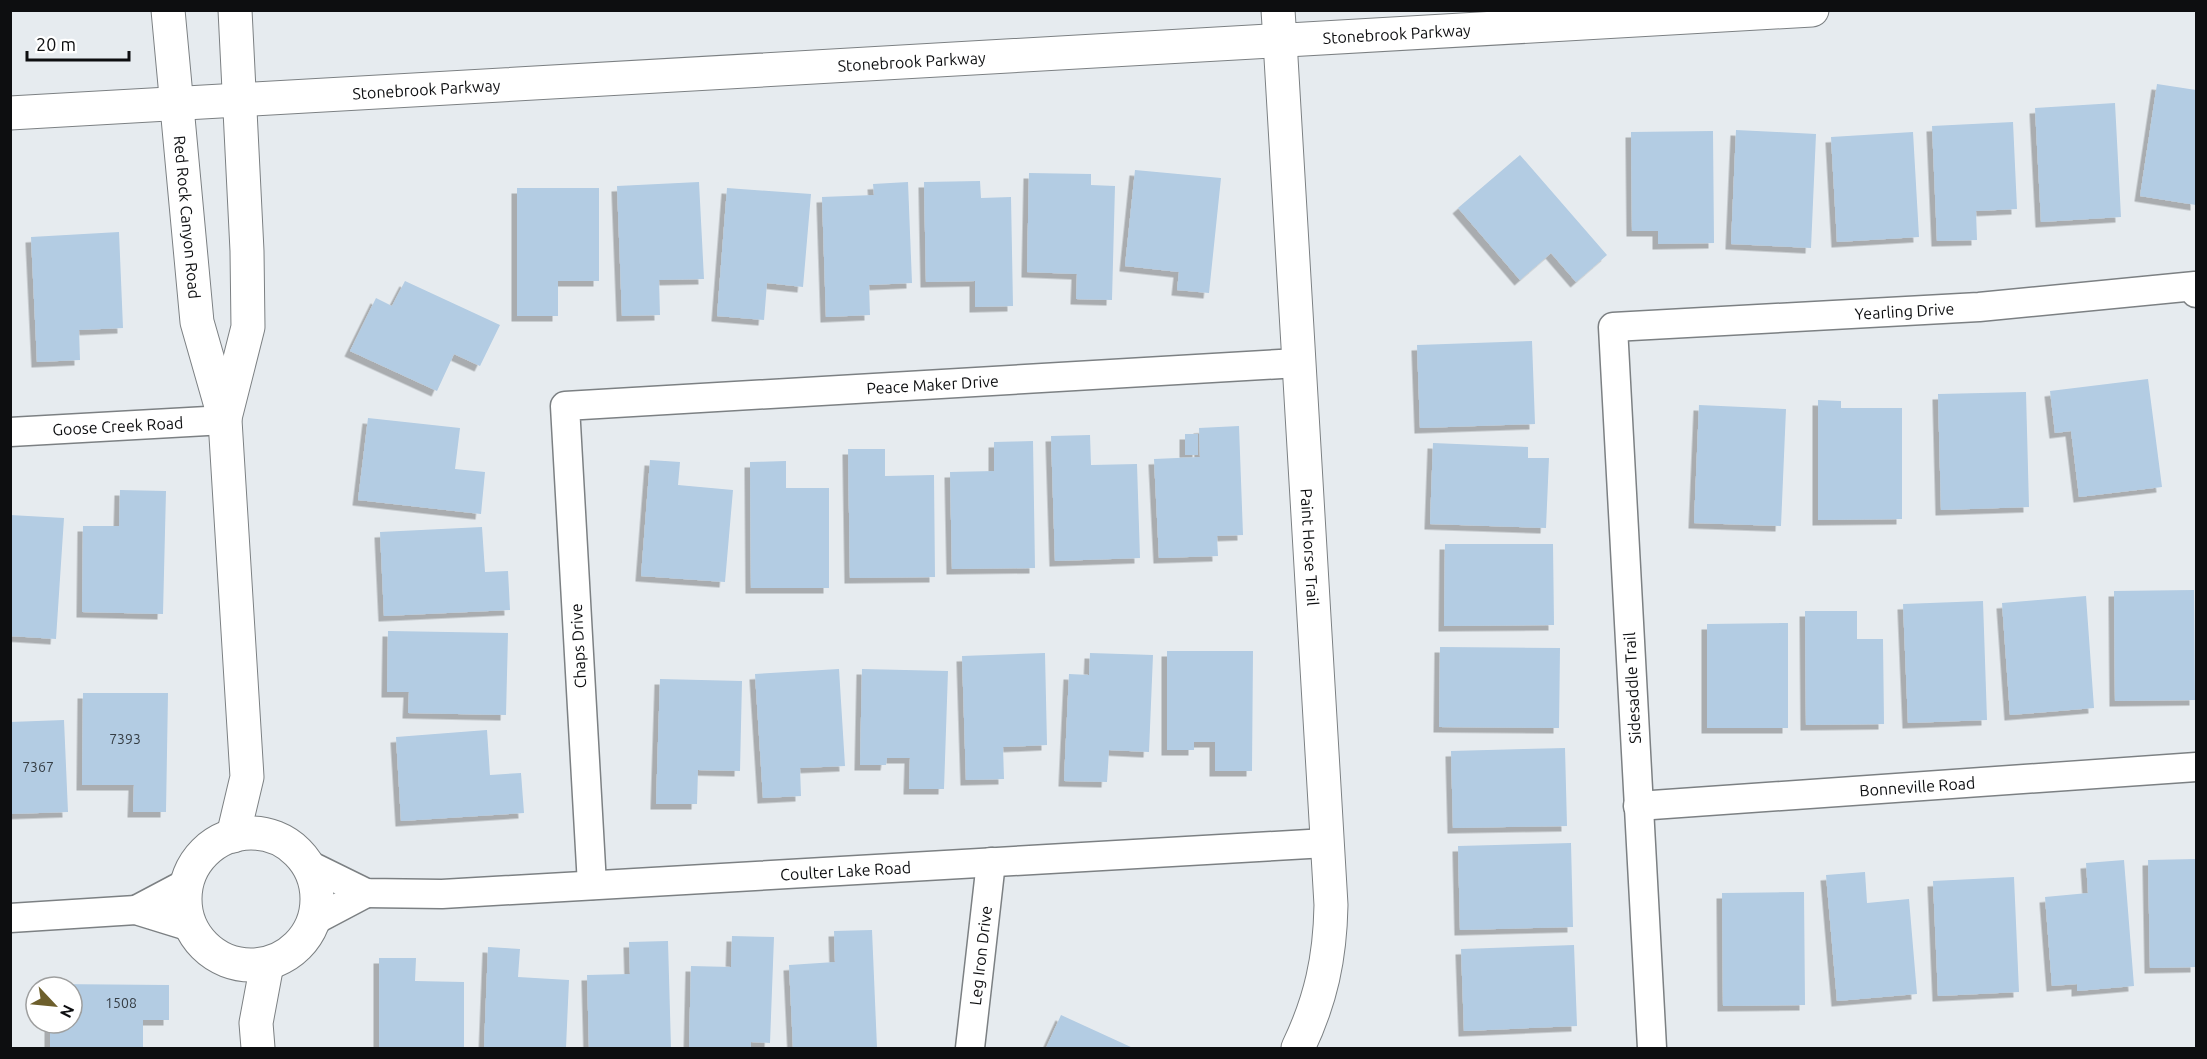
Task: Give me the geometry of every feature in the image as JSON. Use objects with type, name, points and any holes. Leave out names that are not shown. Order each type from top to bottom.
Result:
[{"type":"street","name":"Red Rock Canyon Road","points":[[168,10],[197,322],[225,420],[247,777],[233,836]]},
{"type":"street","name":"Red Rock Canyon Road","points":[[225,420],[248,327],[248,251],[238,100],[235,10]]},
{"type":"street","name":"Stonebrook Parkway","points":[[10,113],[238,100],[1279,26],[1812,10]]},
{"type":"street","name":"Paint Horse Trail","points":[[1279,26],[1331,905],[1330,949],[1316,1012],[1298,1048]]},
{"type":"street","name":"Yearling Drive","points":[[1613,327],[1990,306],[2196,290]]},
{"type":"street","name":"Sidesaddle Trail","points":[[1613,327],[1652,1048]]},
{"type":"street","name":"Peace Maker Drive","points":[[565,406],[1298,363]]},
{"type":"street","name":"Chaps Drive","points":[[565,406],[592,885]]},
{"type":"street","name":"Goose Creek Road","points":[[10,432],[225,420]]},
{"type":"street","name":"Bonneville Road","points":[[1638,806],[2196,767]]},
{"type":"street","name":"Red Rock Canyon Road","points":[[247,777],[271,836]]},
{"type":"street","points":[[249,833],[271,836],[292,847],[307,864],[316,885],[316,908],[313,921],[302,941],[285,956],[267,964],[245,965],[229,961],[204,946],[191,927],[185,909],[187,883],[196,862],[213,846],[233,836],[249,833]]},
{"type":"street","name":"Coulter Lake Road","points":[[307,864],[366,893],[442,894],[1326,843]]},
{"type":"street","name":"Leg Iron Drive","points":[[970,1048],[991,862]]},
{"type":"street","points":[[136,910],[187,883]]},
{"type":"street","name":"Coulter Lake Road","points":[[313,921],[366,893]]},
{"type":"street","points":[[10,918],[136,910],[191,927]]},
{"type":"street","points":[[229,961],[257,1036]]},
{"type":"street","points":[[257,1036],[267,964]]},
{"type":"building","points":[[2157,84],[2196,90],[2196,205],[2140,196]]},
{"type":"building","points":[[2115,103],[2121,217],[2041,222],[2035,108]]},
{"type":"building","points":[[2013,122],[2017,209],[1976,211],[1977,240],[1937,241],[1932,126]]},
{"type":"building","points":[[1736,130],[1816,134],[1811,248],[1731,244]]},
{"type":"building","points":[[1713,131],[1714,243],[1658,244],[1658,231],[1632,231],[1631,132]]},
{"type":"building","points":[[1913,132],[1919,237],[1837,242],[1831,137]]},
{"type":"building","points":[[1520,155],[1607,255],[1576,282],[1551,253],[1520,280],[1458,208]]},
{"type":"building","points":[[1135,170],[1221,178],[1209,293],[1177,290],[1179,272],[1125,266]]},
{"type":"building","points":[[1029,173],[1091,174],[1091,185],[1115,186],[1112,300],[1076,299],[1077,274],[1027,272]]},
{"type":"building","points":[[980,181],[981,198],[1011,197],[1013,306],[975,307],[975,281],[926,282],[924,182]]},
{"type":"building","points":[[699,182],[704,279],[659,280],[660,315],[622,316],[617,186]]},
{"type":"building","points":[[908,182],[912,283],[869,285],[870,315],[826,317],[822,197],[874,195],[873,184]]},
{"type":"building","points":[[517,188],[599,188],[599,281],[558,281],[558,316],[517,316]]},
{"type":"building","points":[[727,188],[811,194],[803,287],[767,283],[764,320],[717,316]]},
{"type":"building","points":[[119,232],[123,328],[79,330],[80,360],[37,362],[31,237]]},
{"type":"building","points":[[405,281],[500,325],[480,366],[454,354],[437,391],[350,351],[376,298],[392,306]]},
{"type":"building","points":[[1532,341],[1535,424],[1420,428],[1417,345]]},
{"type":"building","points":[[2148,379],[2162,487],[2079,497],[2071,431],[2055,433],[2050,391]]},
{"type":"building","points":[[2026,392],[2029,507],[1941,510],[1938,394]]},
{"type":"building","points":[[1818,400],[1841,401],[1841,408],[1902,408],[1902,519],[1818,520]]},
{"type":"building","points":[[1699,405],[1786,409],[1781,526],[1694,523]]},
{"type":"building","points":[[368,418],[460,428],[455,469],[485,472],[481,514],[358,500]]},
{"type":"building","points":[[1239,426],[1243,535],[1217,536],[1218,556],[1159,558],[1154,459],[1200,457],[1199,428]]},
{"type":"building","points":[[1185,434],[1198,434],[1198,455],[1185,455]]},
{"type":"building","points":[[1090,435],[1091,465],[1137,464],[1140,558],[1055,561],[1051,436]]},
{"type":"building","points":[[1033,441],[1035,568],[952,569],[950,472],[994,471],[994,442]]},
{"type":"building","points":[[1433,443],[1528,447],[1528,458],[1549,458],[1546,528],[1430,524]]},
{"type":"building","points":[[848,449],[885,449],[885,476],[934,475],[935,577],[850,578]]},
{"type":"building","points":[[650,460],[680,462],[678,485],[733,490],[725,582],[641,576]]},
{"type":"building","points":[[786,461],[786,488],[829,488],[829,588],[751,588],[750,462]]},
{"type":"building","points":[[120,490],[166,491],[163,614],[82,612],[83,526],[119,526]]},
{"type":"building","points":[[10,515],[64,518],[56,639],[10,636]]},
{"type":"building","points":[[482,527],[485,572],[508,571],[510,610],[384,616],[380,532]]},
{"type":"building","points":[[1445,544],[1553,544],[1554,625],[1444,626]]},
{"type":"building","points":[[2194,590],[2195,700],[2115,701],[2114,591]]},
{"type":"building","points":[[2086,596],[2094,708],[2010,715],[2002,603]]},
{"type":"building","points":[[1983,601],[1987,720],[1908,723],[1903,604]]},
{"type":"building","points":[[1805,611],[1857,611],[1857,639],[1883,639],[1884,724],[1806,725]]},
{"type":"building","points":[[1788,623],[1788,728],[1707,728],[1707,624]]},
{"type":"building","points":[[388,631],[508,633],[506,715],[408,713],[409,692],[387,692]]},
{"type":"building","points":[[1440,647],[1560,648],[1559,728],[1439,727]]},
{"type":"building","points":[[1167,651],[1253,651],[1252,771],[1215,771],[1215,742],[1194,742],[1194,750],[1167,750]]},
{"type":"building","points":[[1045,653],[1047,745],[1003,747],[1004,779],[966,780],[962,656]]},
{"type":"building","points":[[1090,653],[1153,655],[1149,752],[1109,750],[1107,782],[1064,781],[1069,674],[1089,675]]},
{"type":"building","points":[[839,669],[845,766],[800,768],[801,796],[763,798],[755,674]]},
{"type":"building","points":[[862,669],[948,671],[944,789],[909,789],[910,758],[887,758],[886,765],[860,765]]},
{"type":"building","points":[[660,679],[742,681],[740,771],[698,770],[697,804],[656,804]]},
{"type":"building","points":[[83,693],[168,693],[166,812],[133,812],[134,785],[82,785]]},
{"type":"building","points":[[64,720],[68,812],[10,814],[10,722]]},
{"type":"building","points":[[487,730],[490,775],[521,773],[524,813],[401,821],[396,737]]},
{"type":"building","points":[[1565,748],[1567,826],[1453,828],[1451,751]]},
{"type":"building","points":[[1571,843],[1573,927],[1460,930],[1458,846]]},
{"type":"building","points":[[2196,859],[2196,967],[2150,968],[2148,860]]},
{"type":"building","points":[[2124,860],[2134,986],[2077,991],[2077,984],[2052,986],[2045,897],[2088,893],[2086,863]]},
{"type":"building","points":[[1865,872],[1867,903],[1909,899],[1917,994],[1837,1001],[1826,875]]},
{"type":"building","points":[[2014,877],[2019,992],[1938,996],[1933,881]]},
{"type":"building","points":[[1804,892],[1805,1005],[1723,1006],[1722,893]]},
{"type":"building","points":[[872,930],[877,1048],[793,1048],[789,965],[835,962],[834,931]]},
{"type":"building","points":[[732,936],[774,937],[770,1043],[751,1042],[751,1048],[689,1048],[691,966],[731,967]]},
{"type":"building","points":[[668,941],[671,1048],[589,1048],[587,975],[630,974],[629,942]]},
{"type":"building","points":[[1574,945],[1577,1026],[1464,1031],[1461,949]]},
{"type":"building","points":[[488,947],[520,949],[518,977],[569,980],[566,1048],[484,1048]]},
{"type":"building","points":[[379,958],[416,958],[415,981],[464,982],[464,1048],[379,1048]]},
{"type":"building","points":[[84,984],[169,985],[169,1020],[143,1020],[143,1048],[50,1048],[50,1035],[84,1035]]},
{"type":"building","points":[[1061,1015],[1133,1048],[1046,1048]]}]
